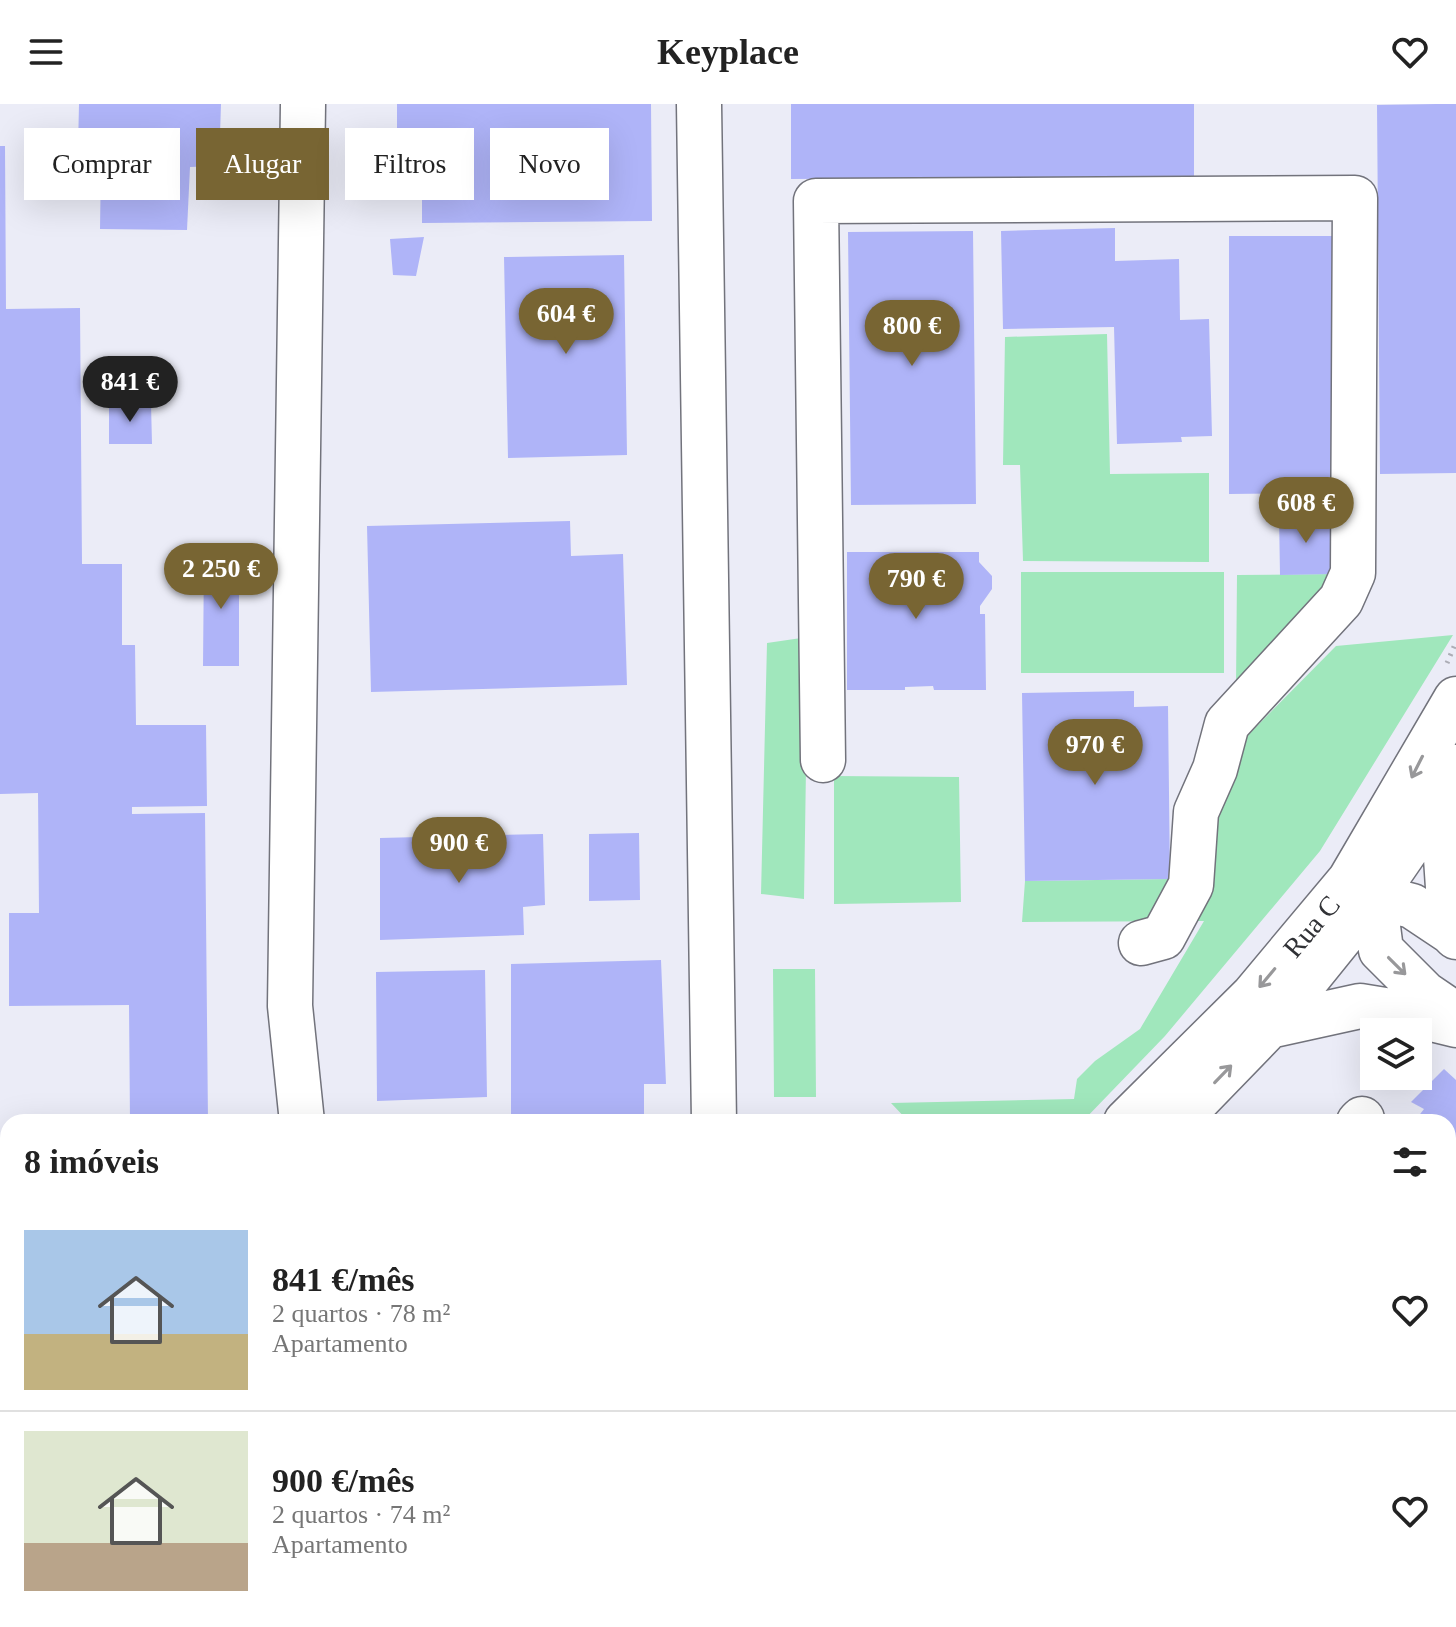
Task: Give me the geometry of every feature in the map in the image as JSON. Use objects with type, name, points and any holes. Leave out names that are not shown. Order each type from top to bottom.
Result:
[{"type":"street","points":[[301,1114],[290,1006],[303,104]]},
{"type":"street","points":[[699,104],[714,1114]]},
{"type":"street","points":[[823,760],[816,201],[1355,198],[1353,573],[1341,600],[1227,724],[1215,769],[1196,812],[1191,885],[1163,937],[1141,943]]},
{"type":"street","name":"Rua C","points":[[1134,1114],[1362,888],[1456,699]]},
{"type":"street","points":[[1452,778],[1446,858],[1454,934]]},
{"type":"street","name":"Rua C","points":[[1184,1114],[1269,1026],[1362,888],[1452,778]]},
{"type":"street","points":[[1362,888],[1412,906],[1454,934]]},
{"type":"street","points":[[1362,888],[1381,950],[1425,994],[1456,1015]]},
{"type":"street","points":[[1269,1026],[1360,1006],[1456,1025]]},
{"type":"green space","points":[[1107,334],[1110,474],[1209,473],[1209,562],[1023,561],[1020,465],[1003,465],[1005,337]]},
{"type":"green space","points":[[1021,572],[1224,572],[1224,673],[1021,673]]},
{"type":"green space","points":[[1333,574],[1331,585],[1236,687],[1237,575]]},
{"type":"green space","points":[[1453,635],[1320,851],[1165,1036],[1090,1114],[901,1114],[891,1103],[1074,1099],[1077,1079],[1095,1061],[1140,1029],[1204,921],[1022,922],[1025,881],[1170,879],[1241,742],[1336,646]]},
{"type":"green space","points":[[808,637],[804,899],[761,894],[767,643]]},
{"type":"green space","points":[[834,776],[959,777],[961,902],[834,904]]},
{"type":"green space","points":[[773,969],[815,969],[816,1097],[774,1097]]},
{"type":"building","points":[[79,104],[221,104],[220,128],[196,128],[196,167],[190,167],[187,230],[100,229],[100,200],[180,200],[180,128],[78,128]]},
{"type":"building","points":[[397,104],[651,104],[652,221],[422,223],[422,200],[474,200],[474,128],[397,128]]},
{"type":"building","points":[[791,104],[1194,104],[1194,177],[791,179]]},
{"type":"building","points":[[1456,104],[1456,473],[1380,474],[1377,105]]},
{"type":"building","points":[[0,146],[5,146],[6,309],[80,308],[82,564],[122,564],[122,645],[135,645],[136,725],[206,725],[207,806],[132,807],[132,814],[205,813],[208,1114],[130,1114],[129,1005],[9,1006],[9,913],[39,913],[38,793],[0,794]]},
{"type":"building","points":[[1115,228],[1115,261],[1179,259],[1180,320],[1209,319],[1212,436],[1181,437],[1182,442],[1117,444],[1114,327],[1003,329],[1001,231]]},
{"type":"building","points":[[973,231],[976,504],[851,505],[848,232]]},
{"type":"building","points":[[1229,236],[1335,236],[1335,493],[1229,494]]},
{"type":"building","points":[[424,237],[416,276],[393,275],[390,239]]},
{"type":"building","points":[[624,255],[627,455],[508,458],[504,257]]},
{"type":"building","points":[[151,403],[152,444],[109,444],[109,404]]},
{"type":"building","points":[[1279,515],[1333,515],[1333,574],[1280,575]]},
{"type":"building","points":[[570,521],[571,556],[623,554],[627,685],[371,692],[367,526]]},
{"type":"building","points":[[847,552],[979,552],[979,562],[992,576],[992,589],[980,606],[980,614],[985,614],[986,690],[934,690],[933,686],[905,687],[905,690],[847,690]]},
{"type":"building","points":[[239,554],[239,666],[203,666],[204,555]]},
{"type":"building","points":[[1134,691],[1134,707],[1168,706],[1170,879],[1025,881],[1022,693]]},
{"type":"building","points":[[639,833],[640,900],[589,901],[589,834]]},
{"type":"building","points":[[543,834],[545,905],[523,907],[524,935],[380,940],[380,838]]},
{"type":"building","points":[[661,960],[666,1084],[644,1084],[644,1114],[511,1114],[511,964]]},
{"type":"building","points":[[485,970],[487,1097],[377,1101],[376,972]]},
{"type":"building","points":[[1444,1069],[1456,1080],[1456,1114],[1420,1114],[1424,1109],[1411,1102],[1423,1090],[1432,1090],[1432,1081]]}]
